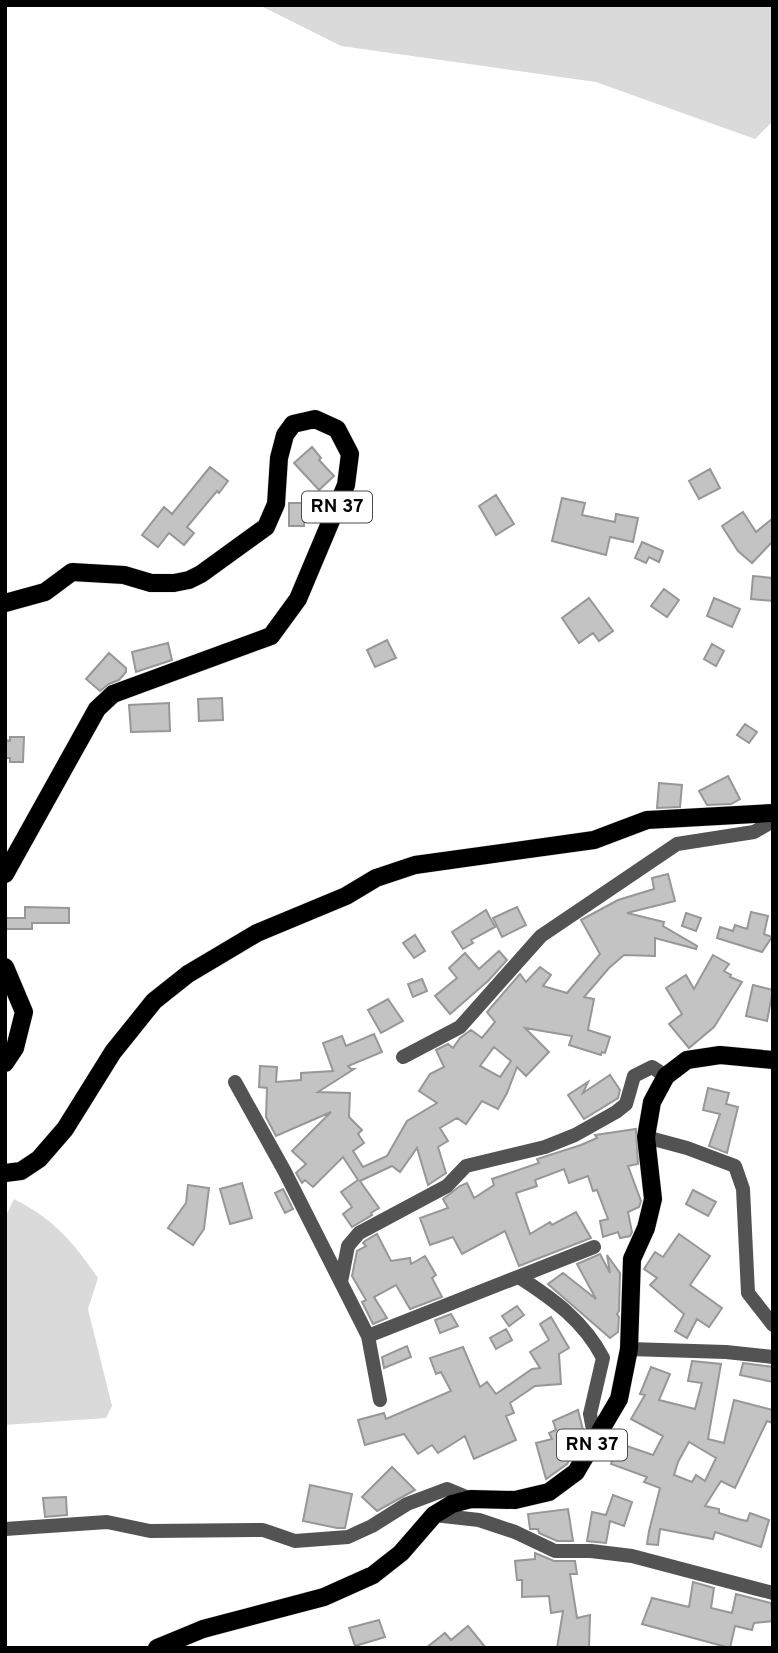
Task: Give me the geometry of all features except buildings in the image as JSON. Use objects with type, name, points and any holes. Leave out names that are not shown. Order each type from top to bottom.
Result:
[{"type":"main road","name":"RN 37","points":[[5,603],[45,592],[72,572],[124,575],[151,583],[189,580],[266,527],[276,504],[279,458],[285,435],[293,424],[315,419],[337,429],[350,454],[346,485],[298,599],[285,620],[271,636],[113,694],[97,709],[5,874]]},
{"type":"main road","points":[[5,1173],[21,1171],[38,1159],[65,1129],[113,1052],[154,1001],[188,974],[257,933],[346,896],[376,878],[415,864],[594,840],[647,820],[735,813],[773,813]]},
{"type":"main road","points":[[5,967],[24,1012],[15,1048],[5,1063]]},
{"type":"main road","points":[[666,1076],[687,1060],[720,1055],[773,1060]]},
{"type":"main road","name":"RN 37","points":[[157,1648],[203,1629],[324,1597],[373,1575],[401,1553],[434,1515],[452,1504],[471,1499],[515,1500],[549,1492],[576,1472],[619,1399],[629,1349],[632,1259],[646,1228],[653,1199],[646,1137],[652,1102],[666,1076]]},
{"type":"street","points":[[403,1057],[460,1027],[541,936],[677,844],[754,832],[773,821]]},
{"type":"street","points":[[341,1282],[348,1246],[359,1233],[447,1186],[466,1166],[545,1147],[575,1135],[616,1112],[626,1104],[634,1076],[652,1067],[666,1076]]},
{"type":"street","points":[[235,1082],[285,1172],[368,1336],[380,1400]]},
{"type":"street","points":[[646,1137],[687,1147],[735,1166],[743,1189],[748,1293],[773,1325]]},
{"type":"street","points":[[368,1336],[594,1247]]},
{"type":"street","points":[[519,1277],[551,1297],[592,1336],[603,1358],[590,1414],[595,1440]]},
{"type":"street","points":[[629,1349],[726,1352],[773,1357]]},
{"type":"street","points":[[5,1529],[107,1522],[150,1531],[263,1530],[295,1541],[348,1536],[372,1526],[407,1504],[447,1489],[471,1499]]},
{"type":"street","points":[[434,1515],[479,1520],[555,1550],[632,1556],[773,1593]]},
{"type":"shaded area","points":[[259,5],[773,5],[773,121],[755,139],[596,82],[341,46]]},
{"type":"shaded area","points":[[14,1199],[41,1215],[62,1232],[98,1278],[88,1309],[112,1406],[106,1418],[5,1425],[5,1218]]}]
